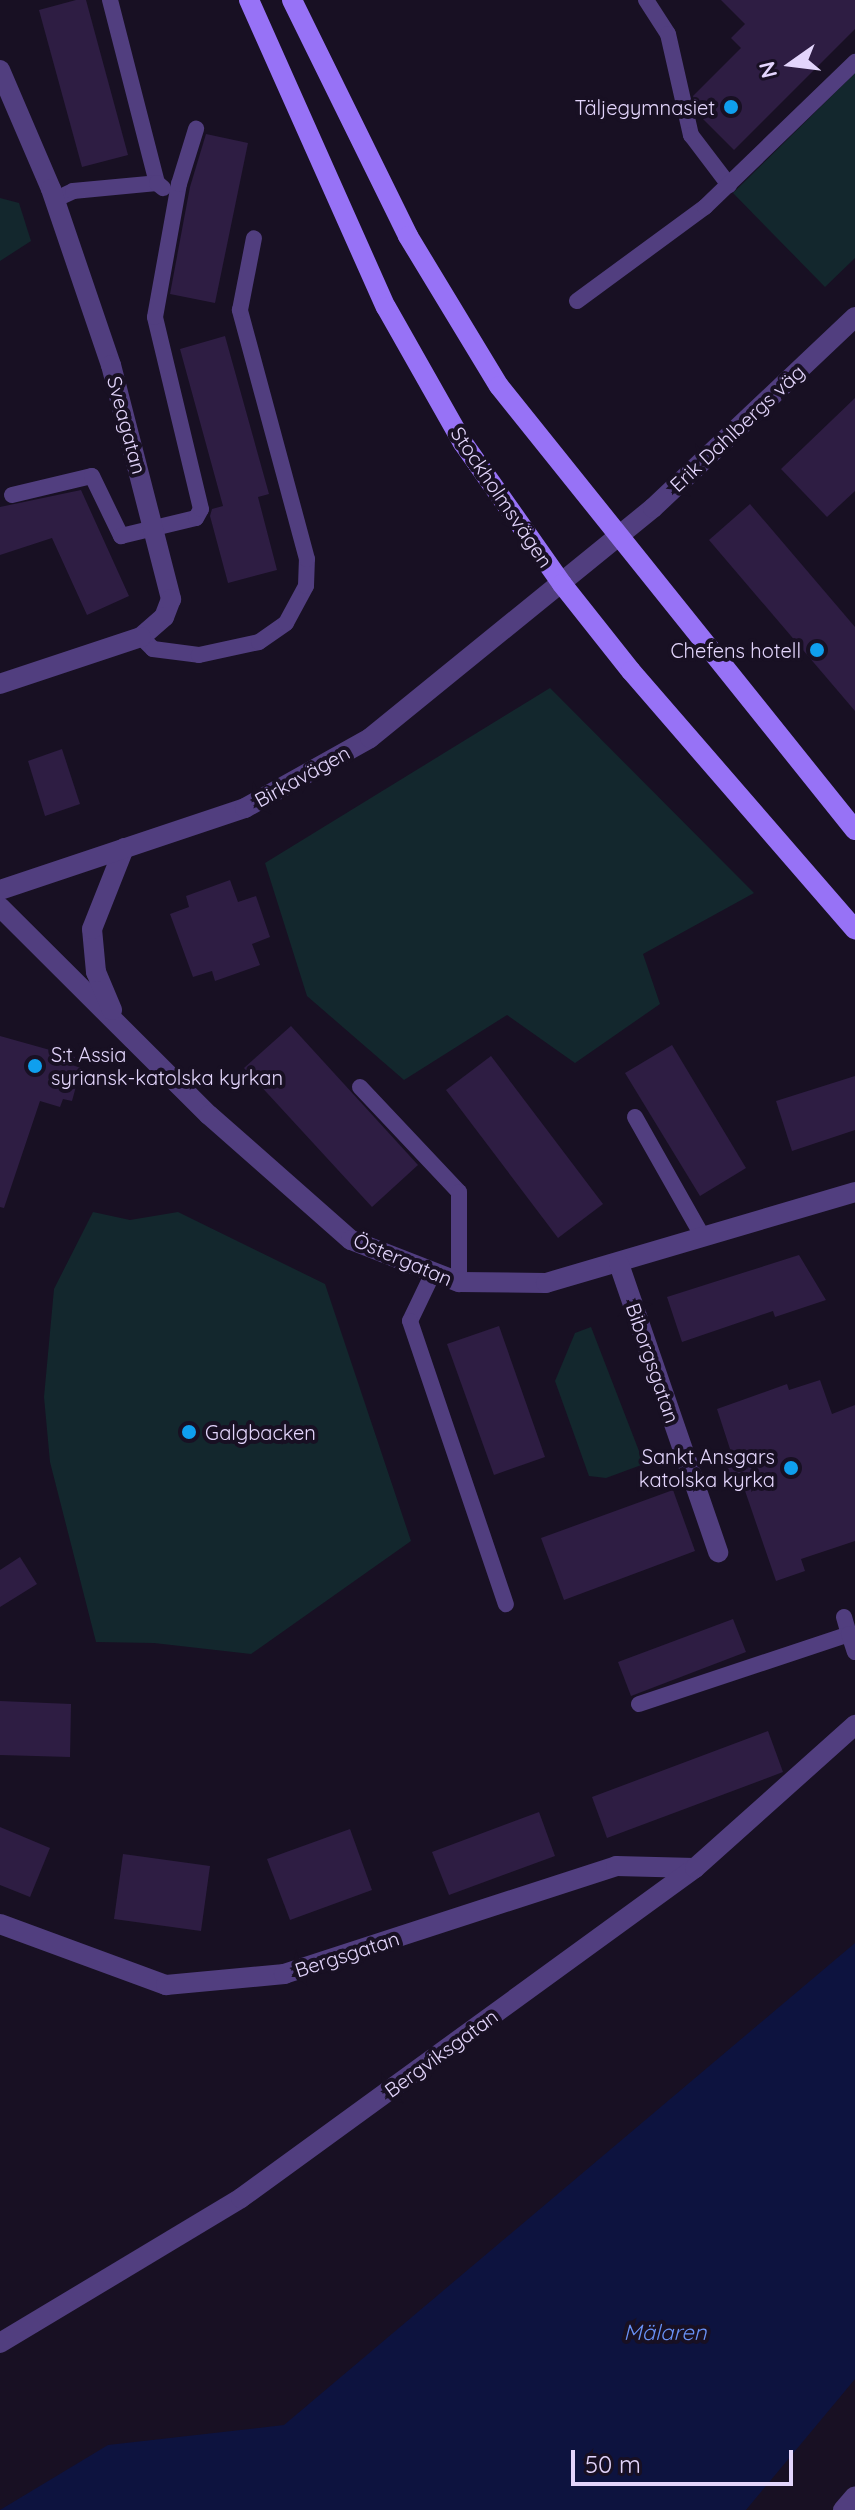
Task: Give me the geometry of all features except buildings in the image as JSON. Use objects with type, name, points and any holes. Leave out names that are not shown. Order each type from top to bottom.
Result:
[{"type":"main road","name":"Stockholmsvägen","points":[[249,0],[386,307],[463,443],[562,584],[855,930]]},
{"type":"main road","points":[[292,0],[351,128],[450,311],[499,386],[617,538],[855,830]]},
{"type":"street","name":"Sveagatan","points":[[0,70],[54,200],[111,365],[171,599],[164,617],[141,637],[0,684]]},
{"type":"street","name":"Erik Dahlbergs väg","points":[[562,584],[617,538],[855,317]]},
{"type":"street","name":"Birkavägen","points":[[0,890],[245,808],[370,738],[562,584]]},
{"type":"street","name":"Östergatan","points":[[117,1021],[96,972],[92,929],[124,848]]},
{"type":"street","name":"Östergatan","points":[[0,907],[209,1115],[351,1240],[459,1282],[546,1283],[855,1192]]},
{"type":"street","name":"Biborgsgatan","points":[[619,1264],[718,1552]]},
{"type":"street","name":"Bergviksgatan","points":[[0,2343],[241,2198],[695,1868],[855,1725]]},
{"type":"street","name":"Bergsgatan","points":[[0,1924],[166,1985],[284,1974],[616,1866],[695,1868]]},
{"type":"street","points":[[843,2510],[855,2496]]},
{"type":"lane","points":[[110,0],[157,183],[176,199]]},
{"type":"lane","points":[[646,0],[668,34],[691,135],[729,185]]},
{"type":"lane","points":[[577,301],[729,185],[855,62]]},
{"type":"lane","points":[[12,495],[92,476],[121,536],[196,518],[201,509],[155,317],[176,199],[196,129]]},
{"type":"lane","points":[[54,200],[73,191],[157,183]]},
{"type":"lane","points":[[141,637],[153,649],[199,655],[259,642],[286,623],[306,586],[307,559],[240,310],[254,238]]},
{"type":"lane","points":[[360,1087],[459,1192],[459,1282]]},
{"type":"lane","points":[[635,1117],[703,1237]]},
{"type":"lane","points":[[433,1273],[410,1321],[506,1604]]},
{"type":"lane","points":[[639,1704],[846,1626],[855,1652]]},
{"type":"shaded area","points":[[855,73],[855,258],[825,287],[733,193]]},
{"type":"shaded area","points":[[0,198],[19,203],[31,241],[0,261]]},
{"type":"shaded area","points":[[550,688],[754,893],[643,954],[660,1004],[575,1063],[507,1015],[404,1080],[307,996],[265,863]]},
{"type":"shaded area","points":[[93,1212],[130,1220],[178,1212],[325,1284],[411,1541],[251,1654],[154,1643],[96,1642],[50,1462],[44,1397],[54,1289]]},
{"type":"shaded area","points":[[591,1327],[644,1464],[606,1478],[589,1476],[555,1381],[575,1333]]},
{"type":"water","name":"Mälaren","points":[[855,1943],[855,2379],[746,2510],[0,2510],[108,2445],[284,2425]]},
{"type":"place","name":"Täljegymnasiet","points":[[731,107]]},
{"type":"place","name":"Chefens hotell","points":[[817,650]]},
{"type":"place","name":"S:t Assia syriansk-katolska kyrkan","points":[[35,1066]]},
{"type":"place","name":"Galgbacken","points":[[189,1432]]},
{"type":"place","name":"Sankt Ansgars katolska kyrka","points":[[791,1468]]}]
